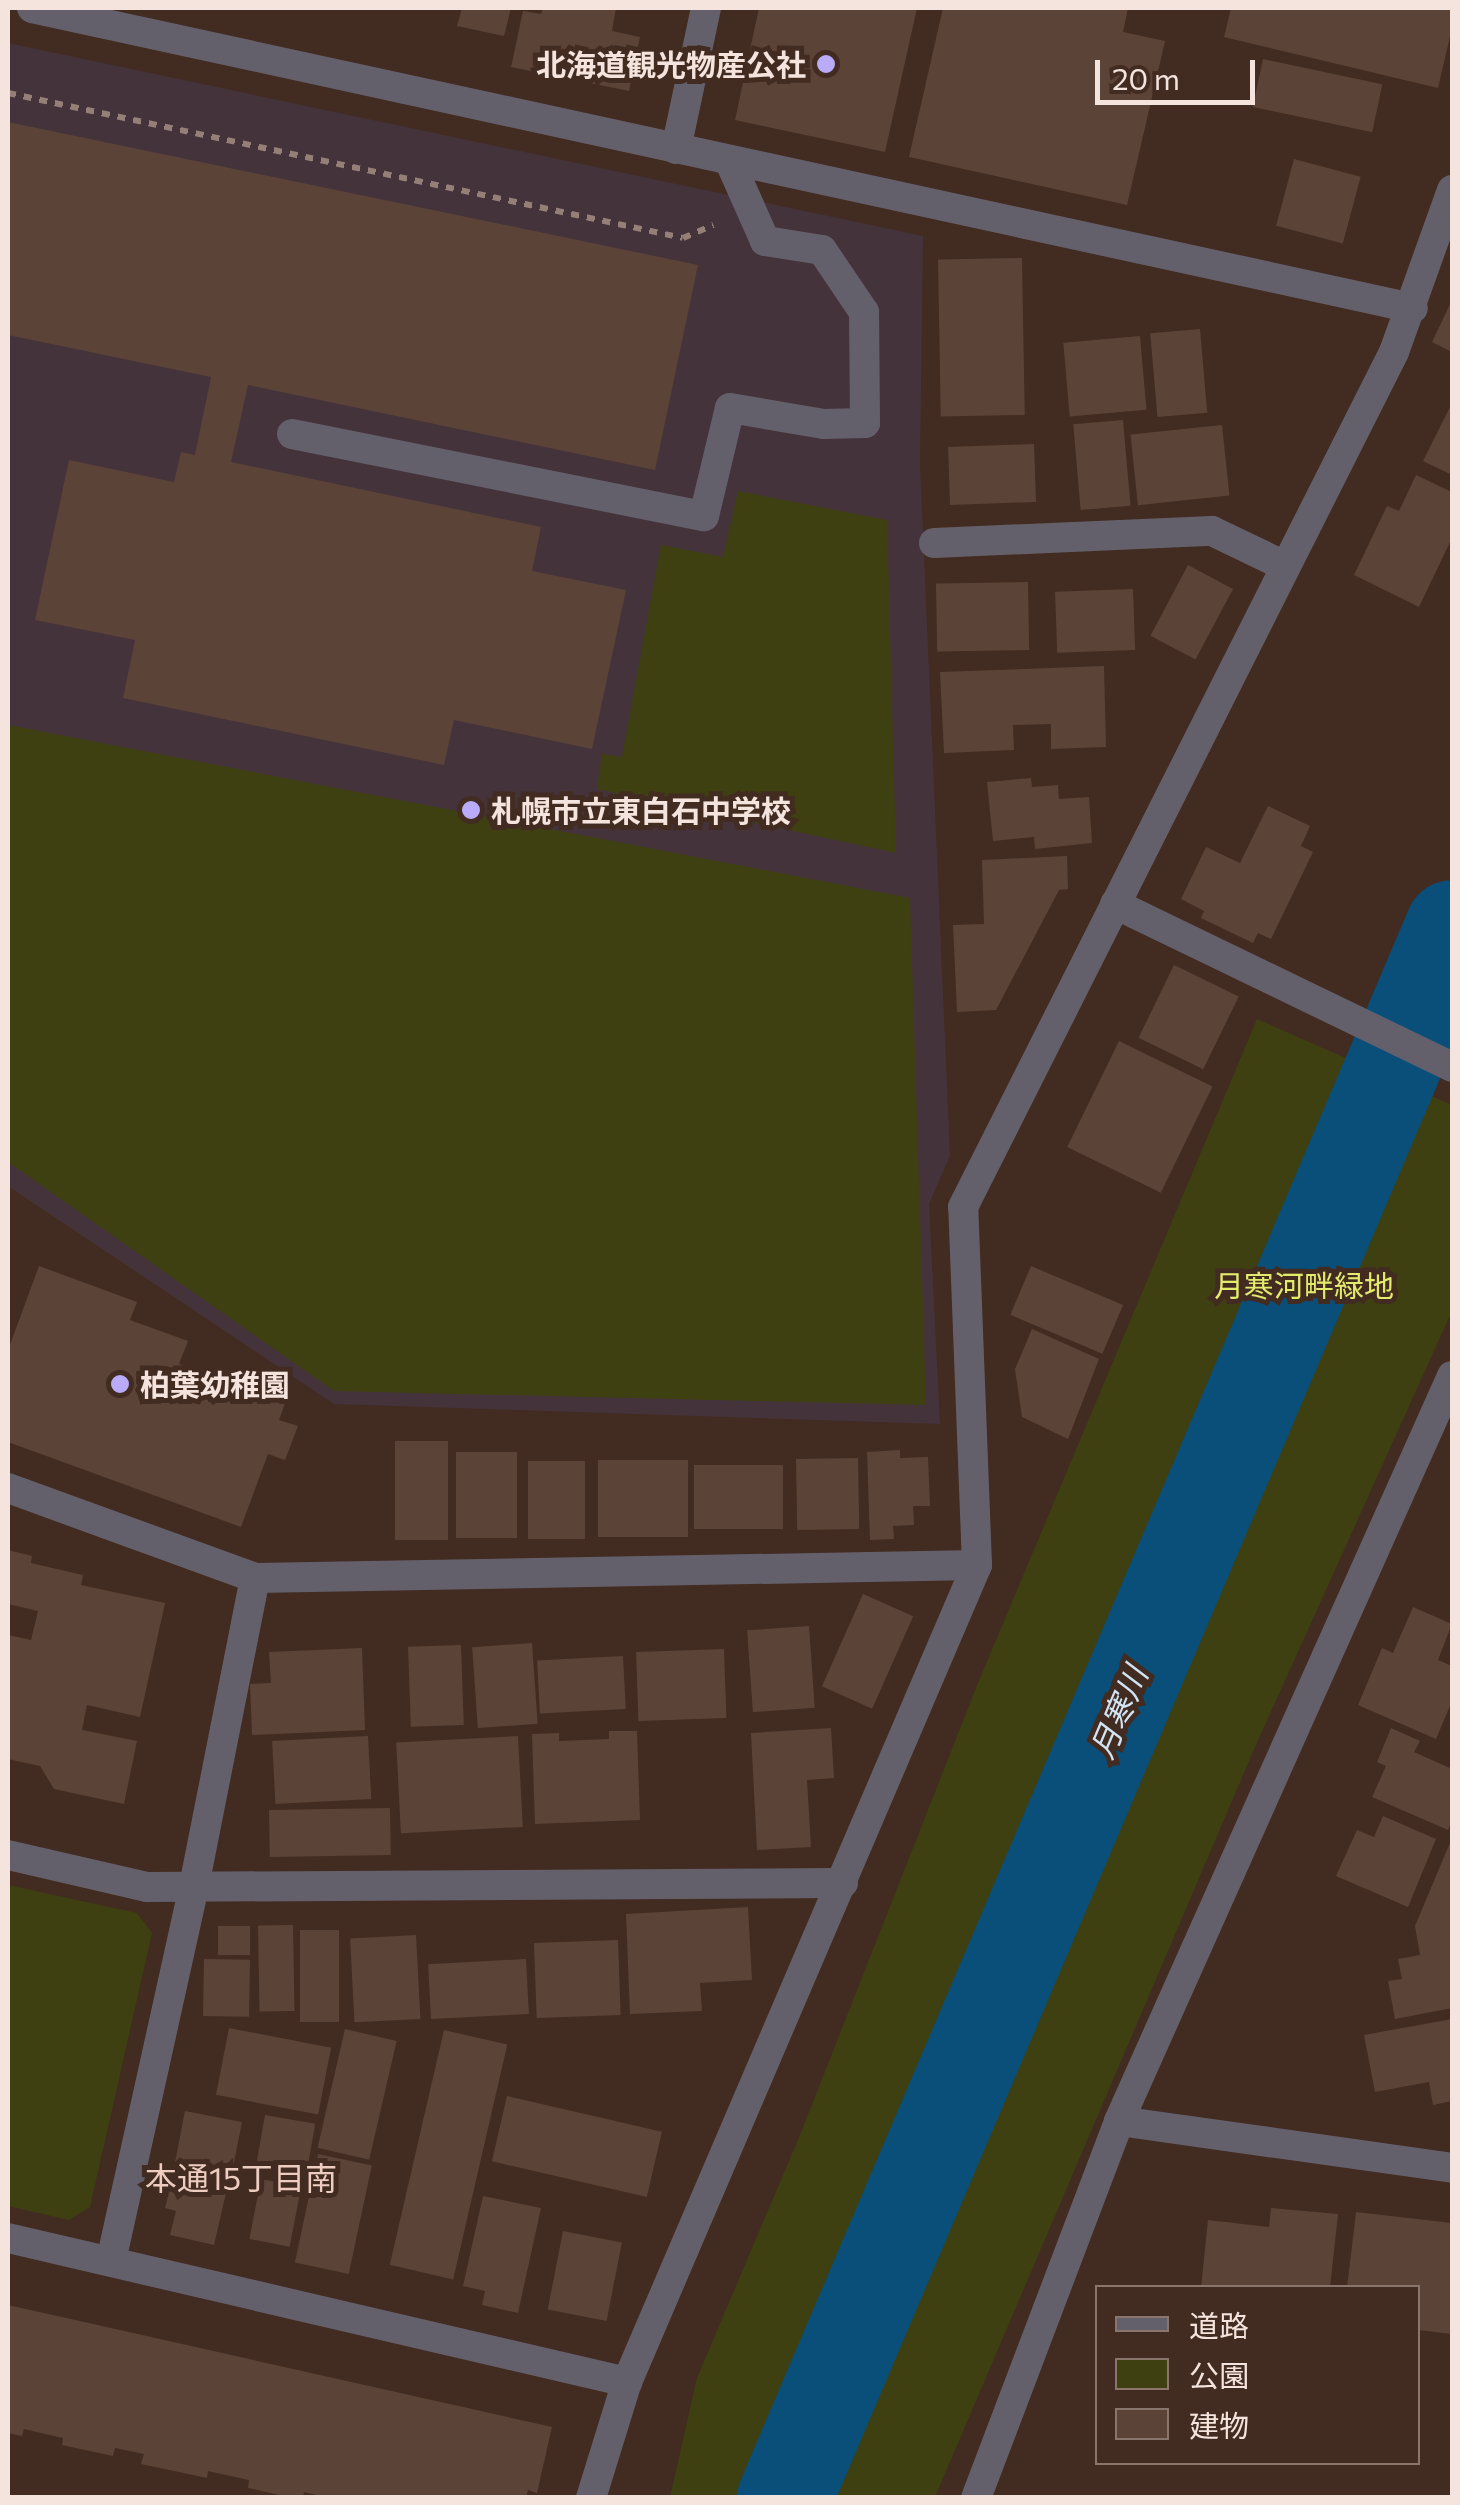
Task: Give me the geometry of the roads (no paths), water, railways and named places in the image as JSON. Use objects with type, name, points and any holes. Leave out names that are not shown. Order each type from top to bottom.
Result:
[{"type":"street","points":[[32,8],[1413,308]]},
{"type":"street","points":[[676,149],[706,8]]},
{"type":"street","points":[[292,434],[704,516],[730,408],[824,424],[865,422],[864,312],[822,250],[765,241],[730,162]]},
{"type":"street","points":[[591,2498],[627,2382],[844,1883],[977,1564],[963,1207],[1413,308],[1452,190]]},
{"type":"street","points":[[934,543],[1212,531],[1285,566]]},
{"type":"street","points":[[1115,904],[1452,1068]]},
{"type":"street","points":[[976,2498],[1119,2121],[1452,1376]]},
{"type":"street","points":[[8,1488],[256,1578],[977,1564]]},
{"type":"street","points":[[110,2262],[194,1886],[256,1578]]},
{"type":"street","points":[[8,1856],[147,1887],[844,1883]]},
{"type":"street","points":[[1119,2121],[1452,2168]]},
{"type":"street","points":[[8,2238],[627,2382]]},
{"type":"waterway","name":"月寒川","points":[[784,2498],[1452,927]]},
{"type":"place","name":"北海道観光物産公社","points":[[826,64]]},
{"type":"place","name":"札幌市立東白石中学校","points":[[471,810]]},
{"type":"place","name":"柏葉幼稚園","points":[[120,1384]]},
{"type":"district","name":"本通15丁目南","points":[[241,2177]]},
{"type":"park label","name":"月寒河畔緑地","points":[[1304,1285]]}]
